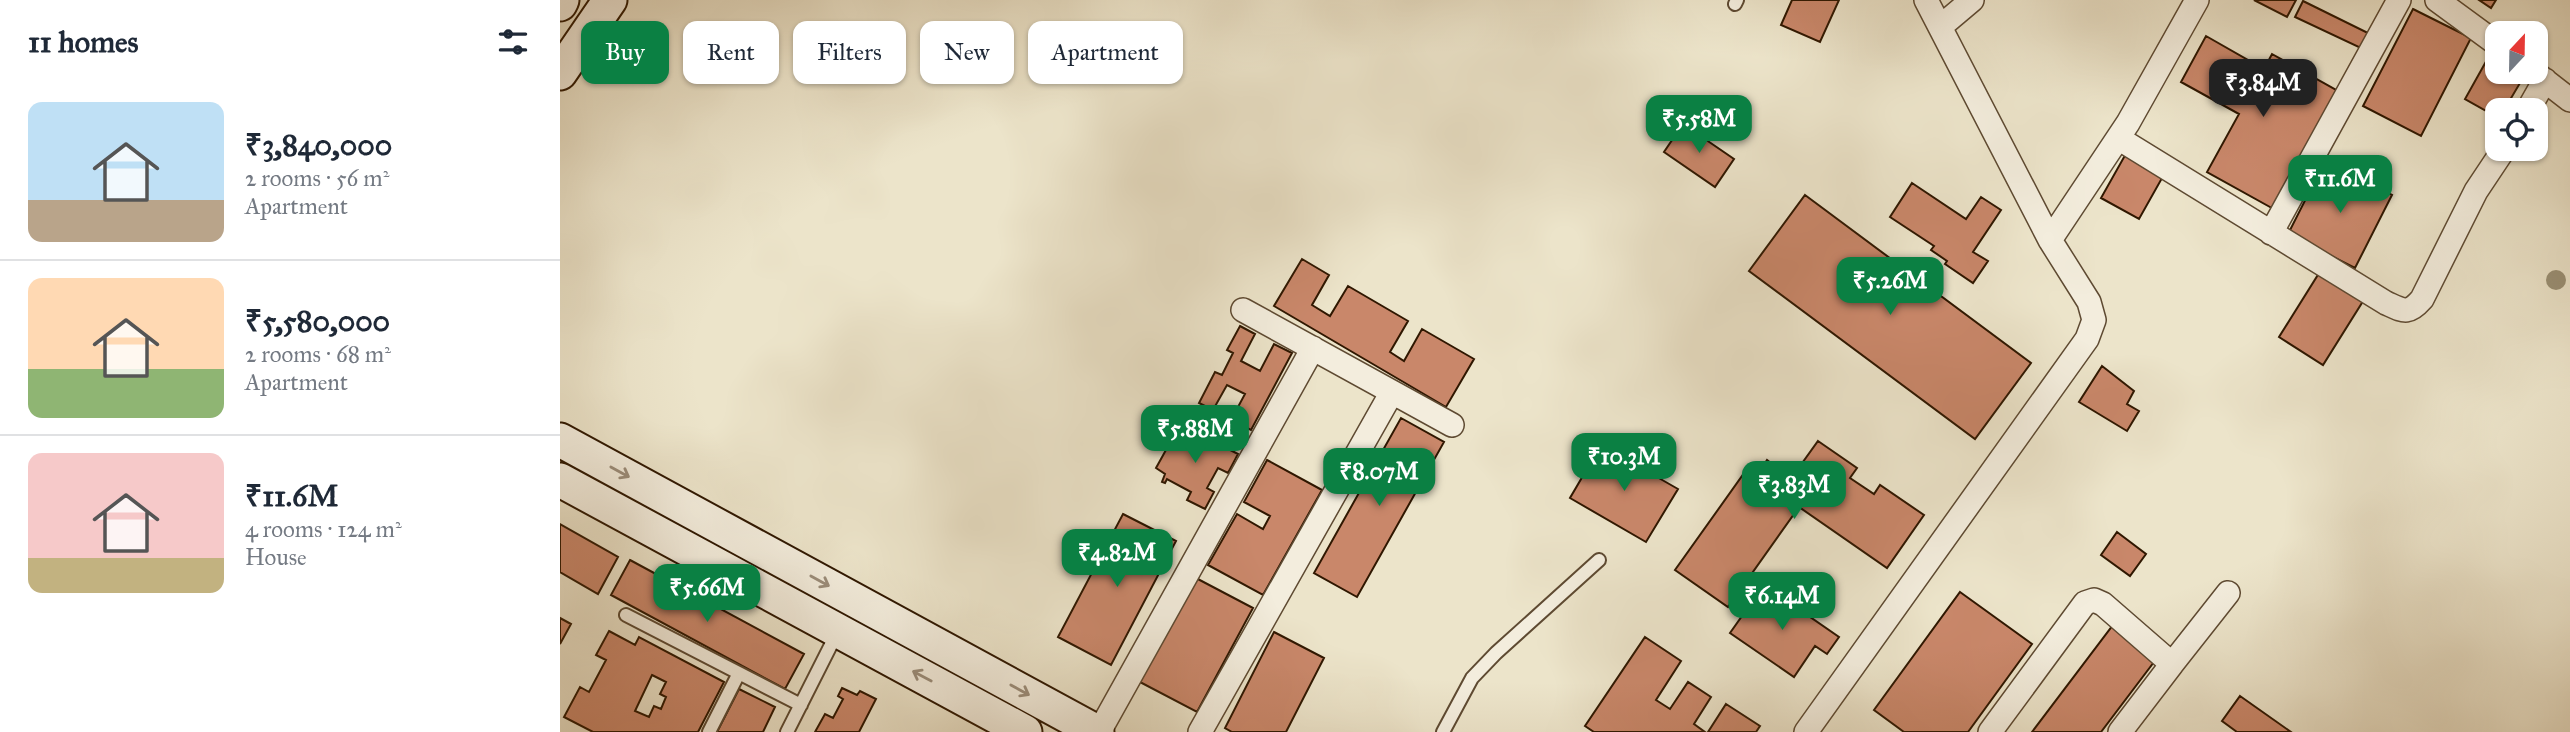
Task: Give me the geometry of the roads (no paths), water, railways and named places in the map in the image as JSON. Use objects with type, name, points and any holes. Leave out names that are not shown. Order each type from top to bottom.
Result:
[{"type":"street","points":[[560,73],[610,0]]},
{"type":"street","points":[[1806,732],[2087,339],[2094,320],[2089,302],[2049,240],[1926,0]]},
{"type":"street","points":[[1940,27],[1972,0]]},
{"type":"street","points":[[2049,240],[2118,138],[2197,0]]},
{"type":"street","points":[[2271,233],[2399,0]]},
{"type":"street","points":[[2437,0],[2485,35]]},
{"type":"street","points":[[2548,82],[2570,100]]},
{"type":"street","points":[[2118,138],[2386,303],[2404,311],[2413,309],[2422,299],[2476,191],[2496,161]]},
{"type":"street","points":[[1242,310],[1452,425]]},
{"type":"street","points":[[560,440],[1098,732],[1313,348]]},
{"type":"street","points":[[1200,732],[1392,392]]},
{"type":"street","points":[[560,480],[1025,732]]},
{"type":"street","points":[[2120,732],[2228,593]]},
{"type":"street","points":[[1990,732],[2085,603],[2094,600],[2103,604],[2172,664]]},
{"type":"lane","points":[[1443,732],[1472,678],[1599,560]]},
{"type":"lane","points":[[626,615],[801,705]]},
{"type":"lane","points":[[787,732],[838,631]]},
{"type":"lane","points":[[709,732],[738,673]]}]
